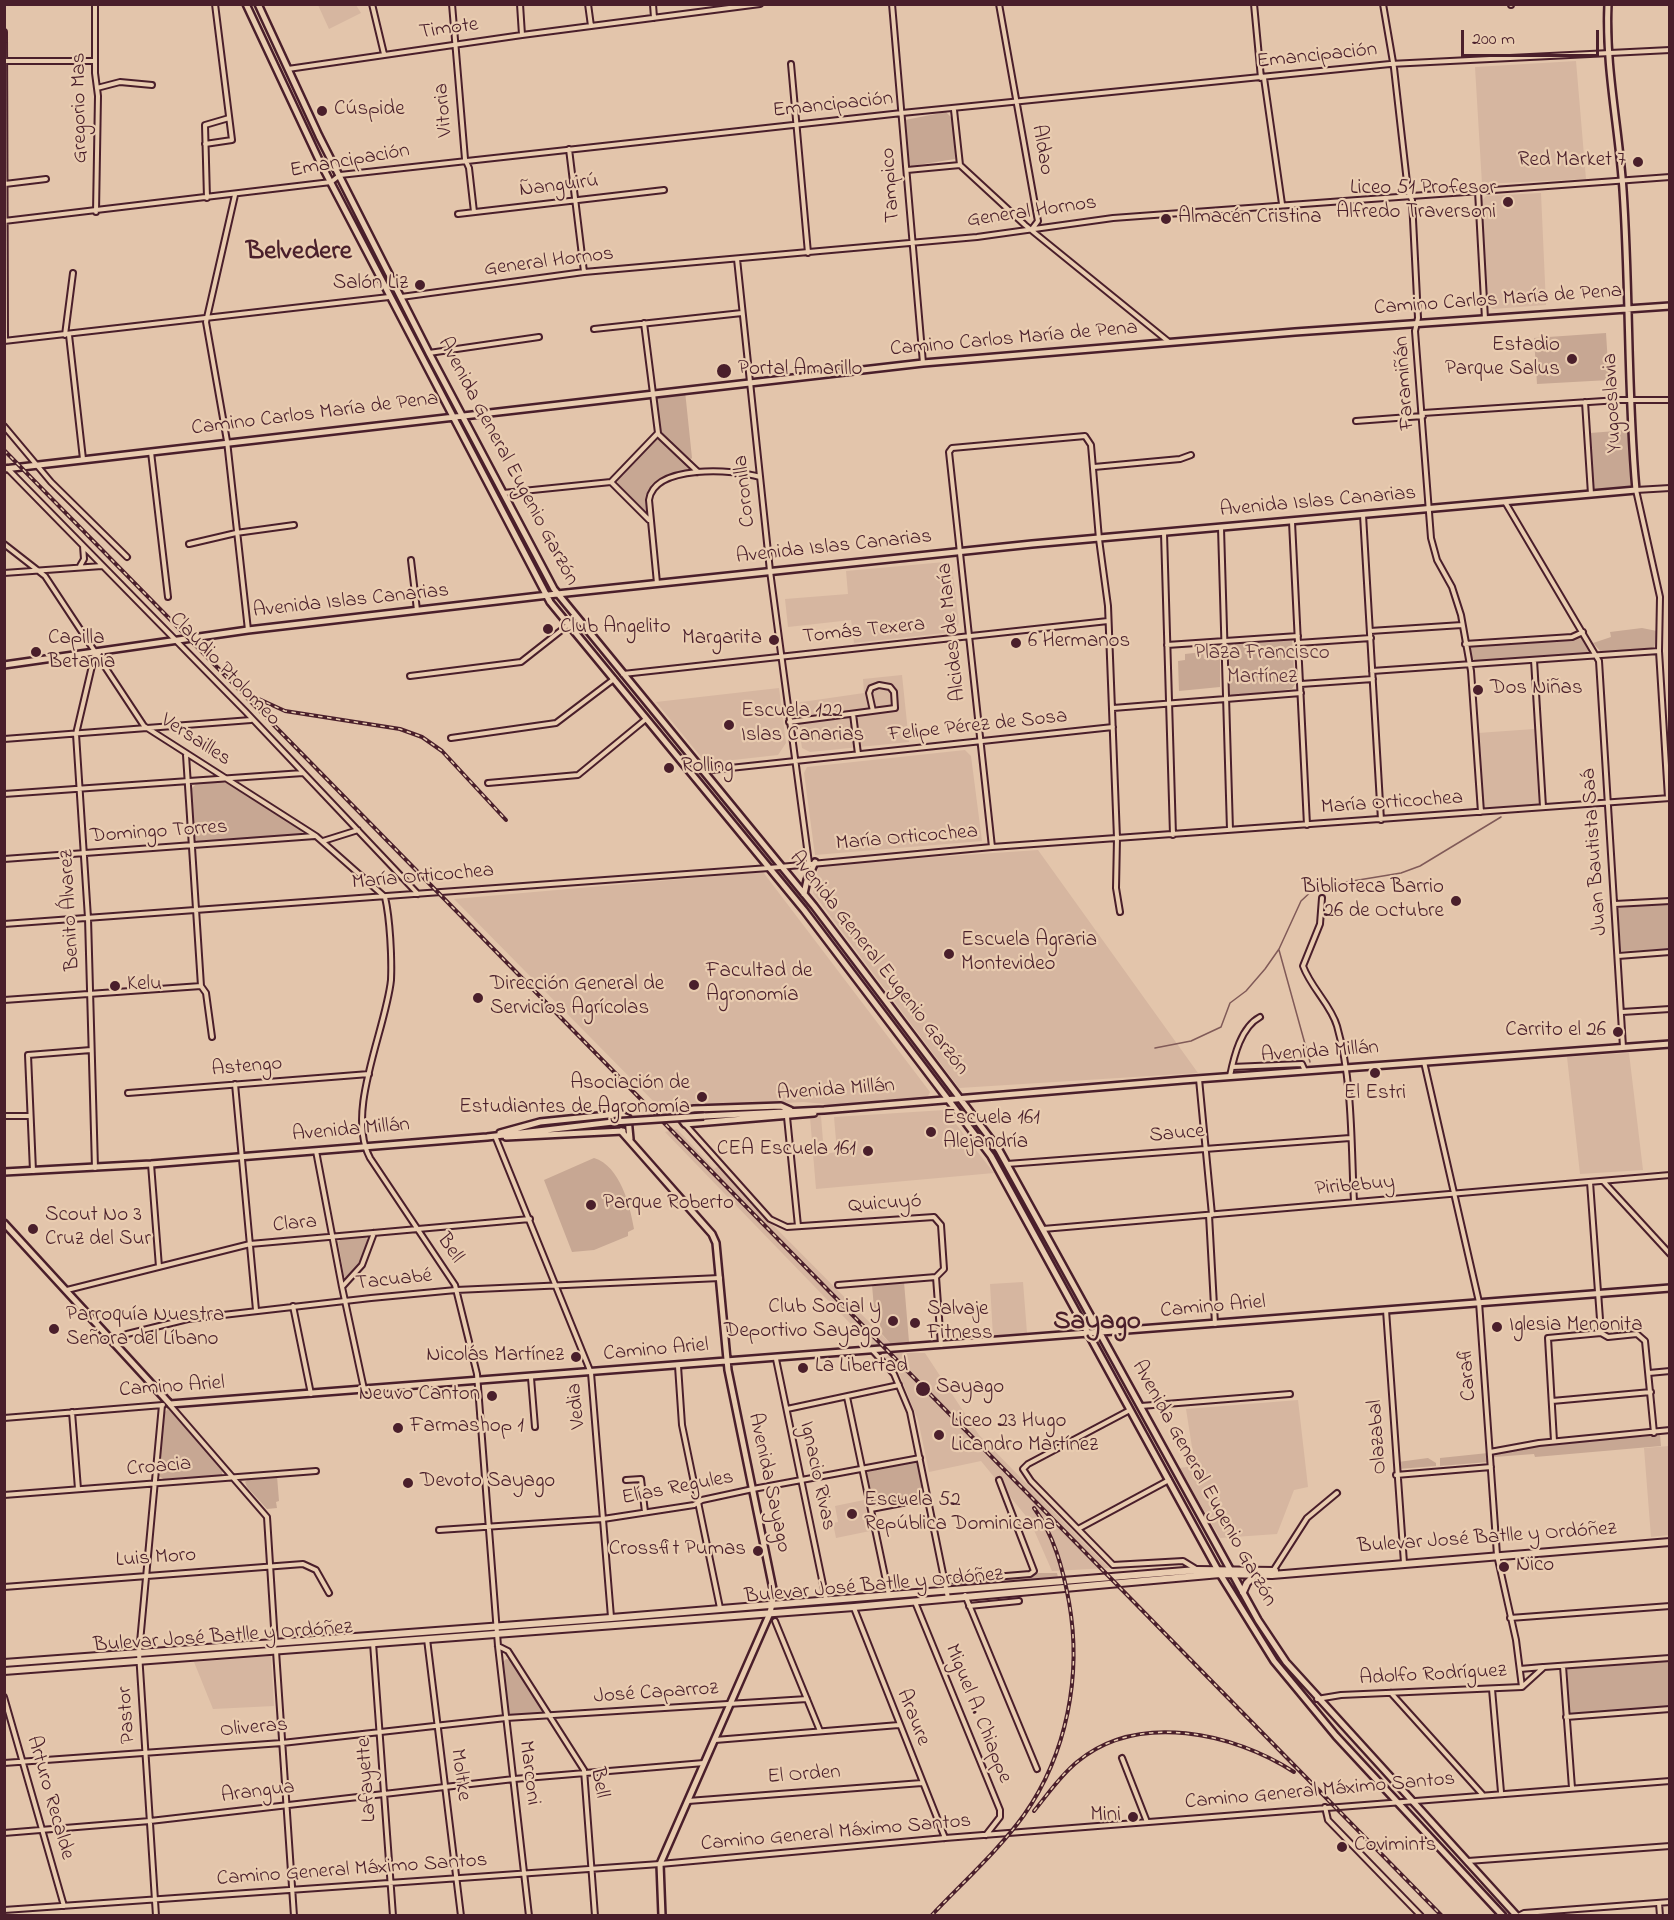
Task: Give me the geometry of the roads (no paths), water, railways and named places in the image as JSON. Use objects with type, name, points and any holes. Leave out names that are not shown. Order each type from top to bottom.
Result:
[{"type":"main road","name":"Avenida General Eugenio Garzón","points":[[246,4],[389,297],[546,596],[811,918],[999,1169],[1259,1640],[1289,1681],[1365,1767],[1399,1801],[1503,1916]]},
{"type":"main road","name":"Avenida General Eugenio Garzón","points":[[258,4],[286,69],[429,353],[557,594],[804,894],[961,1098],[1007,1164],[1243,1592],[1280,1653],[1317,1699],[1413,1800],[1517,1916]]},
{"type":"main road","name":"Yugoeslavia","points":[[1608,4],[1607,53],[1622,181],[1630,402],[1636,490]]},
{"type":"main road","name":"Camino Carlos María de Pena","points":[[6,469],[227,441],[922,363],[1169,342],[1670,306]]},
{"type":"main road","name":"Avenida Islas Canarias","points":[[4,664],[248,630],[657,583],[959,552],[1636,490]]},
{"type":"main road","points":[[804,894],[812,862]]},
{"type":"main road","name":"Avenida Millán","points":[[4,1172],[151,1164],[487,1137],[613,1122],[824,1110],[1199,1078],[1670,1044]]},
{"type":"main road","points":[[791,1111],[780,1106],[694,1109],[681,1113],[680,1119],[685,1124],[787,1117],[824,1110]]},
{"type":"main road","points":[[487,1137],[540,1122],[618,1114],[628,1118],[630,1139]]},
{"type":"main road","points":[[497,1136],[511,1138],[629,1130]]},
{"type":"main road","name":"Avenida Sayago","points":[[621,1131],[712,1234],[717,1247],[727,1362],[774,1594],[770,1613],[660,1864],[662,1916]]},
{"type":"main road","points":[[4,1223],[170,1404]]},
{"type":"main road","name":"Camino Ariel","points":[[170,1404],[591,1374],[1670,1288]]},
{"type":"main road","name":"Bulevar José Batlle y Ordóñez","points":[[276,1647],[373,1643],[915,1602],[965,1593],[1197,1570],[1255,1576],[1670,1542]]},
{"type":"main road","name":"Bulevar José Batlle y Ordóñez","points":[[1232,1572],[1308,1570]]},
{"type":"main road","name":"Bulevar José Batlle y Ordóñez","points":[[965,1593],[1219,1571]]},
{"type":"main road","points":[[1243,1592],[1247,1582],[1255,1576]]},
{"type":"main road","name":"Bulevar José Batlle y Ordóñez","points":[[4,1663],[139,1657],[276,1647],[443,1630],[826,1599],[889,1595],[948,1595]]},
{"type":"main road","name":"Bulevar José Batlle y Ordóñez","points":[[4,1671],[139,1657]]},
{"type":"street","name":"Gregorio Mas","points":[[95,4],[96,212]]},
{"type":"street","points":[[205,144],[232,140],[215,4]]},
{"type":"street","points":[[372,4],[384,54]]},
{"type":"street","name":"Vitoria","points":[[452,4],[465,159],[469,168],[474,212]]},
{"type":"street","points":[[520,4],[522,34]]},
{"type":"street","points":[[588,4],[591,26]]},
{"type":"street","points":[[653,4],[654,18]]},
{"type":"street","name":"Timote","points":[[286,69],[522,34],[654,18],[720,7],[760,4]]},
{"type":"street","name":"Tampico","points":[[892,4],[922,363]]},
{"type":"street","name":"Aldao","points":[[999,4],[1038,222],[1031,230]]},
{"type":"street","points":[[1254,4],[1282,204]]},
{"type":"street","name":"Faramiñán","points":[[1383,4],[1411,196],[1429,510],[1435,553],[1452,587],[1470,664],[1481,813]]},
{"type":"street","points":[[4,32],[5,341],[389,297]]},
{"type":"street","name":"Emancipación","points":[[4,221],[235,195],[331,182],[340,175],[465,159],[569,150],[902,113],[954,110],[1393,65],[1670,50]]},
{"type":"street","points":[[5,62],[94,61]]},
{"type":"street","points":[[792,64],[808,253]]},
{"type":"street","points":[[97,88],[120,81],[152,85]]},
{"type":"street","points":[[954,110],[960,165],[1031,230],[1169,342]]},
{"type":"street","points":[[207,198],[206,125],[229,118]]},
{"type":"street","points":[[569,150],[584,272]]},
{"type":"street","points":[[907,170],[960,165]]},
{"type":"street","name":"General Hornos","points":[[401,297],[584,272],[912,243],[1031,230],[1076,221],[1670,177]]},
{"type":"street","points":[[5,184],[46,179]]},
{"type":"street","name":"Ñanguirú","points":[[458,214],[664,190]]},
{"type":"street","points":[[1478,191],[1485,319]]},
{"type":"street","points":[[235,195],[206,317],[227,441],[248,630]]},
{"type":"street","name":"Coronilla","points":[[737,259],[770,572],[794,761],[812,862]]},
{"type":"street","points":[[73,273],[67,335],[83,459]]},
{"type":"street","points":[[594,328],[742,313]]},
{"type":"street","points":[[644,323],[658,433],[699,472]]},
{"type":"street","points":[[429,353],[539,337]]},
{"type":"street","points":[[1356,421],[1585,402],[1670,400]]},
{"type":"street","points":[[1585,402],[1591,495]]},
{"type":"street","points":[[4,426],[36,464],[127,557]]},
{"type":"street","points":[[503,493],[611,482],[658,433]]},
{"type":"street","name":"Alcides de María","points":[[992,847],[949,450],[1003,442],[1082,436],[1090,441],[1094,467]]},
{"type":"street","points":[[151,451],[168,597]]},
{"type":"street","points":[[1120,912],[1116,888],[1117,838],[1108,621],[1094,467],[1180,459],[1191,455]]},
{"type":"street","name":"Claudio Ptolomeo","points":[[6,469],[83,545],[418,894]]},
{"type":"street","points":[[657,583],[649,497],[660,483],[671,477],[699,472],[737,472],[760,477]]},
{"type":"street","points":[[611,482],[650,521]]},
{"type":"street","name":"Avenida Islas Canarias","points":[[1636,490],[1670,488]]},
{"type":"street","name":"Yugoeslavia","points":[[1636,490],[1660,597],[1659,651],[1669,798]]},
{"type":"street","name":"Juan Bautista Saá","points":[[1505,502],[1583,632],[1596,655],[1600,668],[1623,1047]]},
{"type":"street","points":[[1363,515],[1381,820]]},
{"type":"street","points":[[1292,522],[1307,825]]},
{"type":"street","points":[[189,544],[236,533],[294,525]]},
{"type":"street","points":[[1221,528],[1230,830]]},
{"type":"street","points":[[1164,533],[1173,835]]},
{"type":"street","name":"Versailles","points":[[4,544],[45,576],[138,718],[149,729],[316,836],[385,897]]},
{"type":"street","points":[[80,566],[85,554],[83,545]]},
{"type":"street","points":[[411,560],[417,611]]},
{"type":"street","points":[[4,573],[102,566]]},
{"type":"street","name":"Tomás Texera","points":[[622,674],[1108,621]]},
{"type":"street","points":[[410,676],[525,661],[568,624]]},
{"type":"street","points":[[1371,631],[1462,625]]},
{"type":"street","points":[[1465,644],[1572,637],[1583,632]]},
{"type":"street","points":[[1167,645],[1298,636]]},
{"type":"street","points":[[1298,643],[1371,638]]},
{"type":"street","points":[[1372,671],[1659,651]]},
{"type":"street","name":"Benito Álvarez","points":[[95,652],[76,734],[88,918],[95,1168]]},
{"type":"street","points":[[1534,660],[1544,807]]},
{"type":"street","points":[[451,738],[556,723],[614,679]]},
{"type":"street","points":[[1301,684],[1373,679]]},
{"type":"street","points":[[789,722],[853,714],[894,708],[896,705],[890,687],[879,685],[871,688],[869,693],[873,711]]},
{"type":"street","points":[[1113,708],[1301,693]]},
{"type":"street","points":[[853,714],[858,754]]},
{"type":"street","points":[[488,783],[578,774],[646,719]]},
{"type":"street","points":[[4,739],[251,720]]},
{"type":"street","name":"Felipe Pérez de Sosa","points":[[702,771],[1113,727]]},
{"type":"street","points":[[186,754],[201,986],[206,993],[212,1037]]},
{"type":"street","points":[[4,794],[303,773]]},
{"type":"street","name":"María Orticochea","points":[[4,924],[769,868],[812,862],[992,847],[1669,798]]},
{"type":"street","points":[[346,832],[349,821]]},
{"type":"street","points":[[323,841],[358,830]]},
{"type":"street","name":"Domingo Torres","points":[[4,859],[316,836]]},
{"type":"street","name":"Bell","points":[[385,897],[391,981],[363,1105],[366,1147],[370,1158],[456,1290],[479,1382],[497,1634]]},
{"type":"street","points":[[1322,898],[1320,924],[1303,966],[1336,1021],[1345,1068],[1354,1202]]},
{"type":"street","points":[[1615,904],[1670,901]]},
{"type":"street","points":[[1618,956],[1670,952]]},
{"type":"street","points":[[4,1000],[201,986]]},
{"type":"street","points":[[1622,1012],[1670,1009]]},
{"type":"street","points":[[1230,1076],[1237,1047],[1248,1026],[1260,1017]]},
{"type":"street","points":[[33,1171],[28,1055],[91,1050]]},
{"type":"street","name":"Carafi","points":[[1424,1062],[1479,1302],[1497,1555],[1522,1687]]},
{"type":"street","points":[[1232,1067],[1302,1064],[1305,1071]]},
{"type":"street","name":"Astengo","points":[[128,1093],[369,1074]]},
{"type":"street","points":[[1199,1078],[1206,1147],[1215,1324]]},
{"type":"street","points":[[236,1084],[256,1310]]},
{"type":"street","points":[[4,1116],[30,1116]]},
{"type":"street","points":[[787,1117],[798,1226]]},
{"type":"street","name":"Quicuyó","points":[[685,1124],[776,1224],[798,1226],[932,1216],[941,1225],[943,1271],[936,1277],[941,1345]]},
{"type":"street","name":"Vedia","points":[[497,1136],[591,1374],[611,1618]]},
{"type":"street","name":"Sauce","points":[[1007,1164],[1206,1147],[1350,1138]]},
{"type":"street","points":[[316,1151],[365,1391]]},
{"type":"street","points":[[151,1164],[159,1267]]},
{"type":"street","name":"Piribebuy","points":[[1043,1229],[1670,1175]]},
{"type":"street","points":[[1603,1181],[1670,1254]]},
{"type":"street","points":[[1590,1182],[1601,1333]]},
{"type":"street","name":"Clara","points":[[67,1290],[250,1244],[530,1219]]},
{"type":"street","points":[[342,1287],[362,1265],[374,1233]]},
{"type":"street","points":[[838,1285],[936,1277]]},
{"type":"street","name":"Tacuabé","points":[[112,1340],[188,1319],[293,1306],[456,1290],[720,1278]]},
{"type":"street","points":[[293,1306],[311,1394]]},
{"type":"street","name":"Olazabal","points":[[1386,1310],[1404,1563]]},
{"type":"street","points":[[1554,1441],[1548,1338],[1601,1333],[1608,1337],[1637,1334],[1646,1343],[1654,1433]]},
{"type":"street","points":[[873,1351],[894,1374],[910,1412],[948,1595]]},
{"type":"street","name":"Ignacio Rivas","points":[[776,1359],[826,1599]]},
{"type":"street","points":[[678,1366],[682,1425],[720,1608]]},
{"type":"street","points":[[1649,1372],[1670,1371]]},
{"type":"street","points":[[531,1378],[535,1427]]},
{"type":"street","points":[[787,1409],[899,1385]]},
{"type":"street","points":[[1552,1401],[1651,1392]]},
{"type":"street","points":[[1141,1406],[1290,1394]]},
{"type":"street","points":[[847,1396],[889,1595]]},
{"type":"street","points":[[170,1404],[267,1517],[294,1916]]},
{"type":"street","name":"Camino Ariel","points":[[4,1418],[170,1404]]},
{"type":"street","name":"Pastor","points":[[156,1916],[139,1657],[162,1405]]},
{"type":"street","points":[[1131,1409],[1028,1464],[1023,1469],[1110,1563],[1125,1566],[1183,1561],[1197,1570]]},
{"type":"street","points":[[72,1412],[78,1490]]},
{"type":"street","points":[[1490,1452],[1554,1441],[1670,1430]]},
{"type":"street","name":"Elías Regules","points":[[439,1530],[603,1519],[698,1503],[802,1480],[920,1458]]},
{"type":"street","points":[[1396,1475],[1491,1467]]},
{"type":"street","name":"Croacia","points":[[4,1495],[316,1471]]},
{"type":"street","points":[[626,1480],[641,1479],[645,1512]]},
{"type":"street","name":"Bulevar José Batlle y Ordóñez","points":[[946,1581],[1030,1574],[1035,1568],[999,1480]]},
{"type":"street","points":[[1078,1529],[1170,1480]]},
{"type":"street","points":[[1273,1571],[1307,1518],[1337,1493]]},
{"type":"street","points":[[871,1509],[928,1498]]},
{"type":"street","name":"Luis Moro","points":[[4,1587],[271,1565],[310,1566],[324,1580],[329,1593]]},
{"type":"street","points":[[965,1593],[1037,1769]]},
{"type":"street","name":"Bulevar José Batlle y Ordóñez","points":[[969,1606],[1019,1601]]},
{"type":"street","name":"Miguel A. Chiappe","points":[[915,1602],[1000,1810],[1000,1817],[986,1836]]},
{"type":"street","points":[[1510,1618],[1670,1606]]},
{"type":"street","name":"Araure","points":[[854,1607],[854,1614],[945,1838]]},
{"type":"street","points":[[775,1621],[820,1731]]},
{"type":"street","points":[[443,1630],[443,1638]]},
{"type":"street","name":"Marconi","points":[[497,1634],[529,1916]]},
{"type":"street","name":"Moltke","points":[[427,1639],[461,1916]]},
{"type":"street","name":"Lafayette","points":[[373,1643],[393,1916]]},
{"type":"street","name":"Bell","points":[[498,1646],[508,1651],[584,1774],[595,1916]]},
{"type":"street","name":"Adolfo Rodríguez","points":[[1520,1669],[1670,1658]]},
{"type":"street","points":[[1563,1665],[1572,1788]]},
{"type":"street","name":"Adolfo Rodríguez","points":[[1317,1699],[1323,1696],[1522,1687],[1544,1667]]},
{"type":"street","points":[[1492,1689],[1501,1792]]},
{"type":"street","points":[[1391,1693],[1482,1794]]},
{"type":"street","name":"Arturo Recalde","points":[[4,1697],[64,1906]]},
{"type":"street","name":"José Caparroz","points":[[506,1718],[807,1699]]},
{"type":"street","points":[[1566,1718],[1670,1709]]},
{"type":"street","name":"Oliveras","points":[[4,1763],[282,1743],[506,1718]]},
{"type":"street","points":[[715,1740],[899,1725]]},
{"type":"street","points":[[1122,1758],[1147,1822]]},
{"type":"street","name":"Arangua","points":[[4,1833],[150,1821],[514,1779],[704,1763]]},
{"type":"street","name":"Camino General Máximo Santos","points":[[4,1910],[526,1875],[1501,1792],[1670,1781]]},
{"type":"street","name":"El Orden","points":[[688,1801],[922,1783]]},
{"type":"street","points":[[1325,1807],[1328,1820],[1421,1916]]},
{"type":"street","points":[[1468,1861],[1670,1846]]},
{"type":"street","points":[[1517,1916],[1670,1902]]},
{"type":"street","points":[[1659,1903],[1660,1916]]},
{"type":"waterway","points":[[1155,1048],[1191,1041],[1221,1027],[1230,1003],[1246,991],[1265,969],[1279,949],[1301,901],[1316,887],[1401,873],[1420,866],[1501,817]]},
{"type":"waterway","points":[[1279,950],[1310,1062]]},
{"type":"railway","points":[[4,450],[1442,1916]]},
{"type":"railway","points":[[250,695],[285,711],[400,729],[422,737],[442,751],[506,820]]},
{"type":"railway","points":[[931,1916],[991,1854],[1024,1815],[1051,1766],[1068,1713],[1074,1658],[1069,1602],[1057,1553],[1047,1529],[1034,1508]]},
{"type":"railway","points":[[1034,1811],[1071,1767],[1101,1746],[1128,1737],[1157,1732],[1186,1733],[1215,1738],[1270,1758],[1294,1772]]},
{"type":"place","name":"Cúspide","points":[[322,111]]},
{"type":"place","name":"Red Market 7","points":[[1638,162]]},
{"type":"place","name":"Liceo 51 Profesor Alfredo Traversoni","points":[[1508,202]]},
{"type":"place","name":"Almacén Cristina","points":[[1166,219]]},
{"type":"place","name":"Salón Liz","points":[[420,285]]},
{"type":"place","name":"Estadio Parque Salus","points":[[1572,359]]},
{"type":"place","name":"Portal Amarillo","points":[[724,371]]},
{"type":"place","name":"Club Angelito","points":[[548,629]]},
{"type":"place","name":"Margarita","points":[[774,640]]},
{"type":"place","name":"6 Hermanos","points":[[1016,643]]},
{"type":"place","name":"Capilla Betania","points":[[36,652]]},
{"type":"place","name":"Dos Niñas","points":[[1478,690]]},
{"type":"place","name":"Escuela 122 Islas Canarias","points":[[729,725]]},
{"type":"place","name":"Rolling","points":[[669,768]]},
{"type":"place","name":"Biblioteca Barrio 26 de Octubre","points":[[1456,901]]},
{"type":"place","name":"Escuela Agraria Montevideo","points":[[949,954]]},
{"type":"place","name":"Facultad de Agronomía","points":[[694,985]]},
{"type":"place","name":"Kelu","points":[[115,986]]},
{"type":"place","name":"Dirección General de Servicios Agrícolas","points":[[478,998]]},
{"type":"place","name":"Carrito el 26","points":[[1618,1032]]},
{"type":"place","name":"El Estri","points":[[1375,1073]]},
{"type":"place","name":"Asociación de Estudiantes de Agronomía","points":[[702,1097]]},
{"type":"place","name":"Escuela 161 Alejandría","points":[[931,1132]]},
{"type":"place","name":"CEA Escuela 161","points":[[868,1151]]},
{"type":"place","name":"Parque Roberto","points":[[591,1205]]},
{"type":"place","name":"Scout No 3 Cruz del Sur","points":[[33,1229]]},
{"type":"place","name":"Club Social y Deportivo Sayago","points":[[893,1321]]},
{"type":"place","name":"Salvaje Fitness","points":[[915,1323]]},
{"type":"place","name":"Iglesia Menonita","points":[[1497,1327]]},
{"type":"place","name":"Parroquía Nuestra Señora del Líbano","points":[[54,1329]]},
{"type":"place","name":"Nicolás Martínez","points":[[576,1357]]},
{"type":"place","name":"La Libertad","points":[[803,1368]]},
{"type":"place","name":"Sayago","points":[[923,1389]]},
{"type":"place","name":"Neuvo Canton","points":[[492,1396]]},
{"type":"place","name":"Farmashop 1","points":[[398,1428]]},
{"type":"place","name":"Liceo 23 Hugo Licandro Martínez","points":[[939,1435]]},
{"type":"place","name":"Devoto Sayago","points":[[408,1483]]},
{"type":"place","name":"Escuela 52 República Dominicana","points":[[852,1514]]},
{"type":"place","name":"Crossfit Pumas","points":[[758,1551]]},
{"type":"place","name":"Nico","points":[[1504,1567]]},
{"type":"place","name":"Mini","points":[[1133,1817]]},
{"type":"place","name":"Covimints","points":[[1342,1847]]},
{"type":"district","name":"Belvedere","points":[[299,254]]},
{"type":"district","name":"Sayago","points":[[1097,1324]]},
{"type":"park label","name":"Plaza Francisco Martínez","points":[[1262,667]]}]
